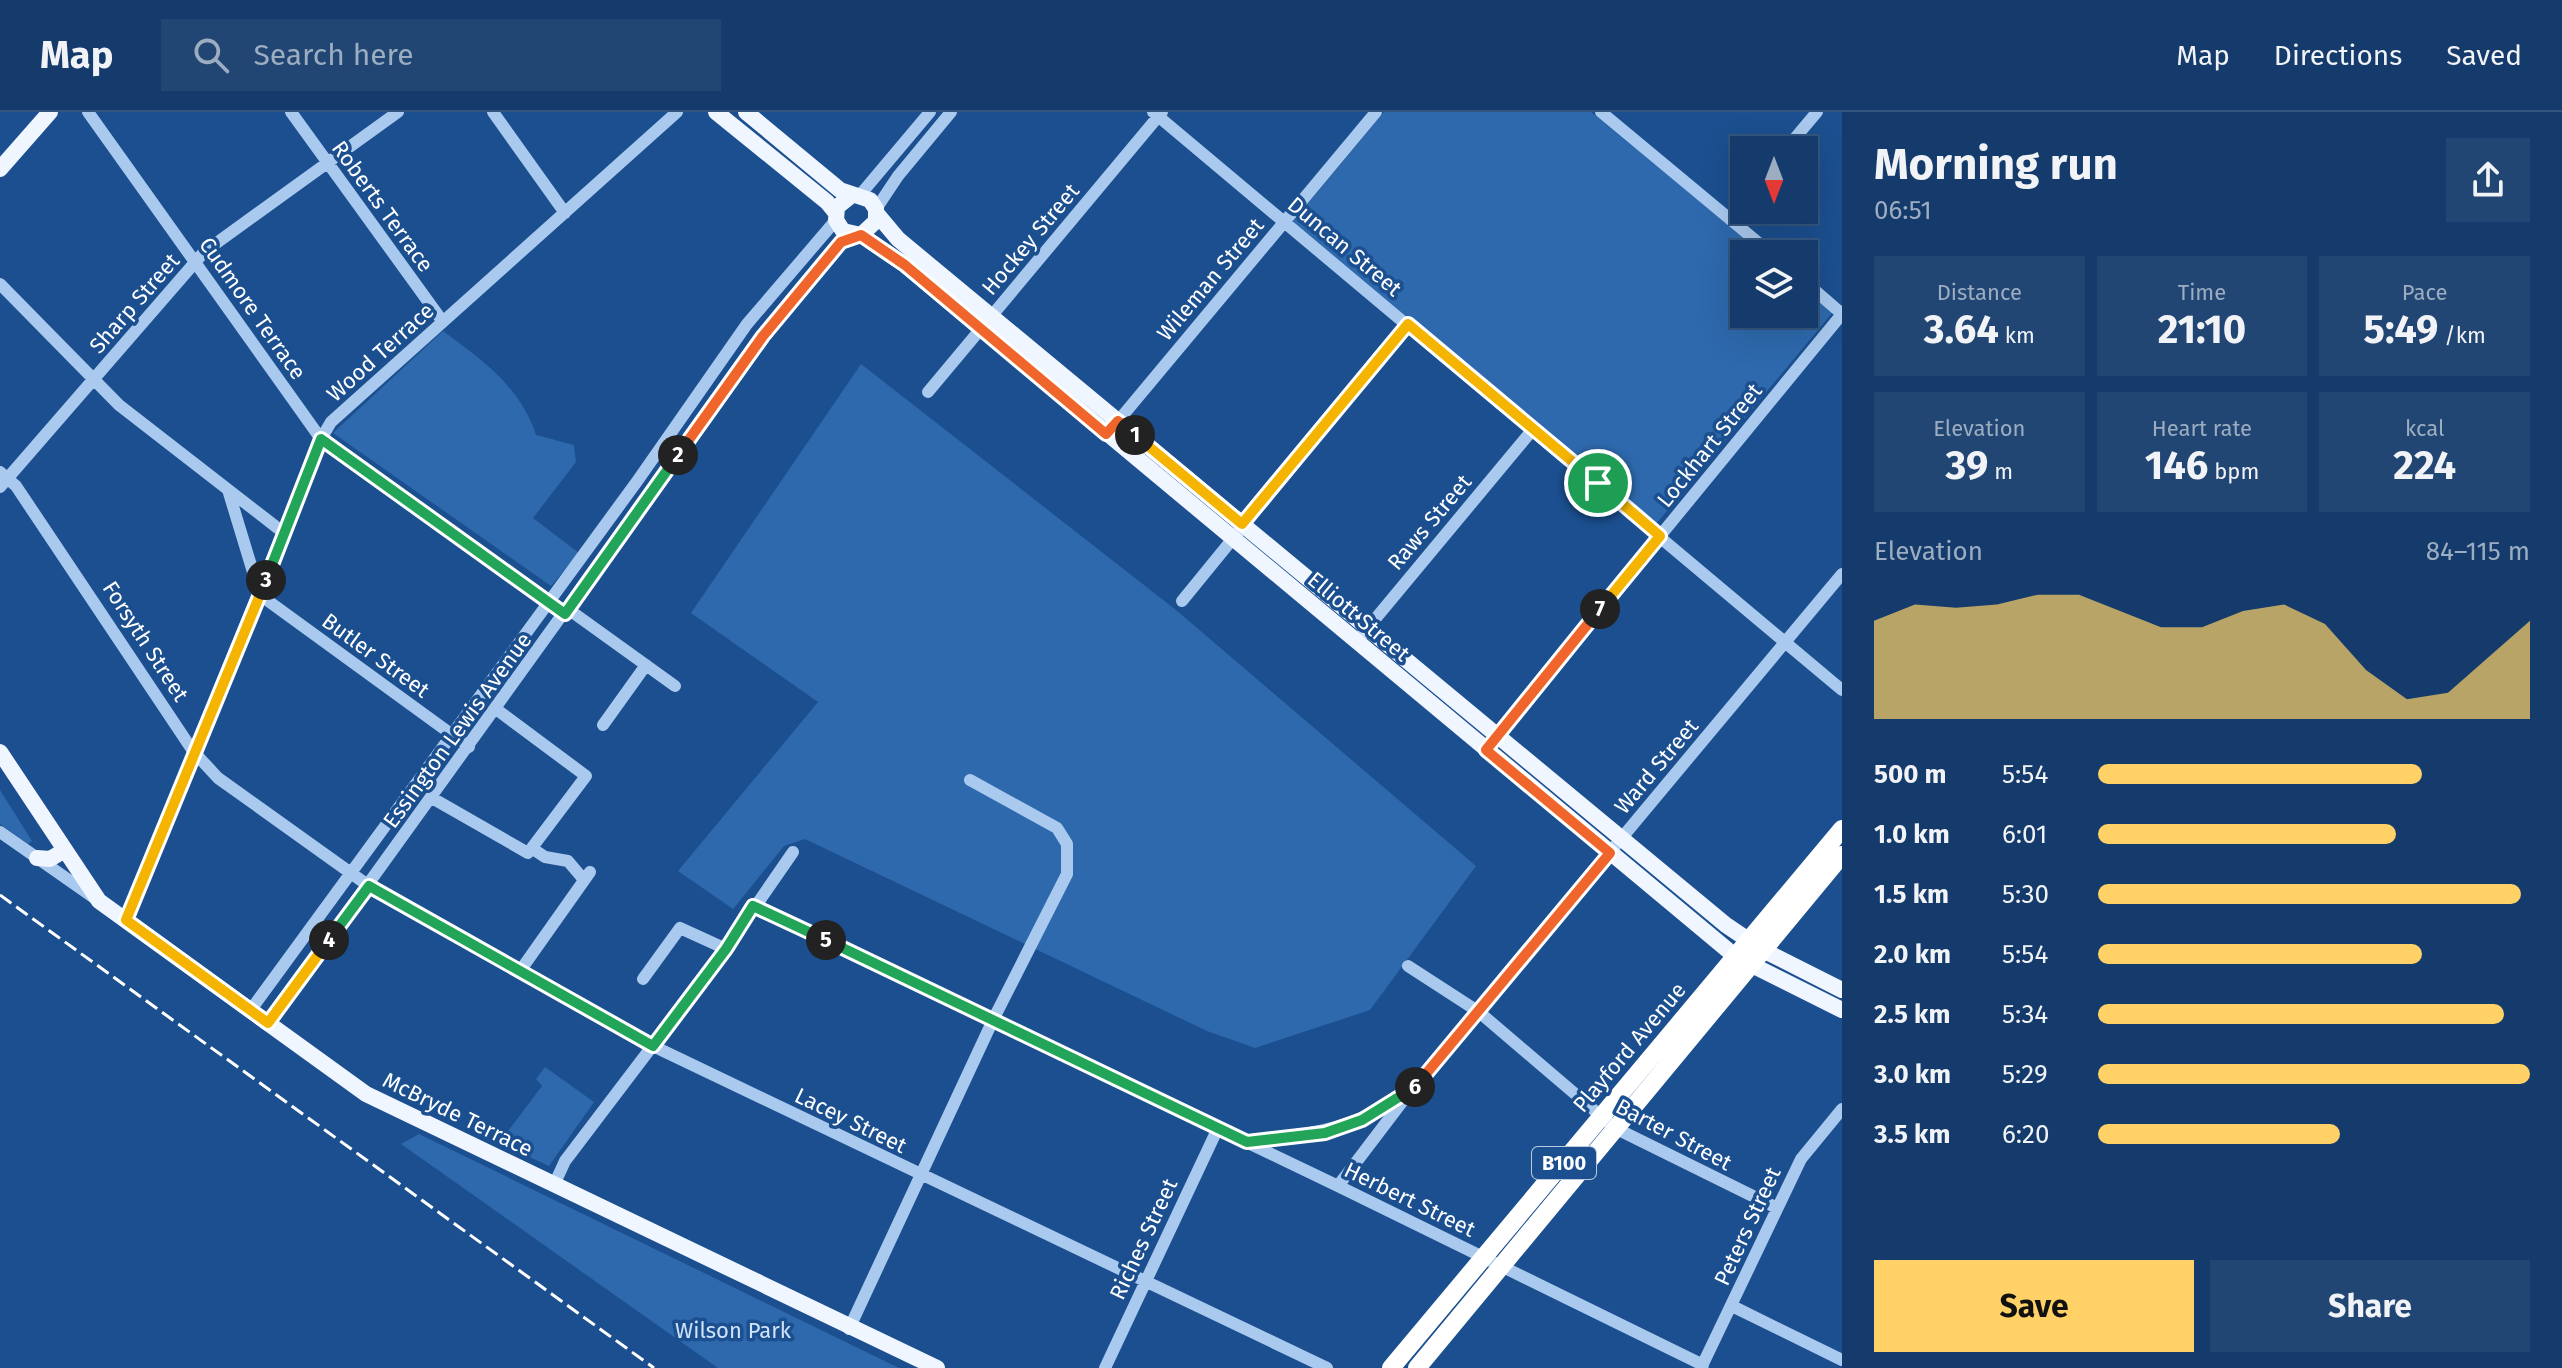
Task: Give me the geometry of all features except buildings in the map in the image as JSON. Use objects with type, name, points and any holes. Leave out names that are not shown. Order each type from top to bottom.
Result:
[{"type":"highway","name":"Playford Avenue","points":[[1391,1368],[1485,1258],[1608,1123],[1838,851],[1842,829]]},
{"type":"highway","name":"Playford Avenue","points":[[1417,1368],[1502,1267],[1608,1123]]},
{"type":"main road","points":[[0,169],[50,112]]},
{"type":"main road","points":[[716,112],[827,202],[843,231],[858,235],[873,227],[876,211],[870,200],[840,190],[749,113]]},
{"type":"main road","points":[[836,216],[841,201],[856,195]]},
{"type":"main road","name":"Elliott Street","points":[[876,211],[898,239],[1242,524],[1362,635],[1615,846],[1743,962],[1842,1010]]},
{"type":"main road","name":"Elliott Street","points":[[858,235],[905,265],[1232,539],[1362,635]]},
{"type":"main road","points":[[0,752],[99,901]]},
{"type":"main road","name":"Elliott Street","points":[[1615,846],[1756,946],[1842,990]]},
{"type":"main road","points":[[37,858],[50,859],[65,850]]},
{"type":"main road","name":"McBryde Terrace","points":[[99,901],[366,1094],[849,1329],[937,1368]]},
{"type":"street","name":"Cudmore Terrace","points":[[88,112],[321,439],[549,602],[675,686]]},
{"type":"street","name":"Roberts Terrace","points":[[291,112],[443,322]]},
{"type":"street","name":"Sharp Street","points":[[3,479],[196,262],[398,112]]},
{"type":"street","points":[[493,112],[565,213]]},
{"type":"street","name":"Wood Terrace","points":[[126,920],[321,439],[331,422],[677,112]]},
{"type":"street","points":[[856,195],[930,112]]},
{"type":"street","points":[[876,211],[886,190],[951,112]]},
{"type":"street","name":"Wileman Street","points":[[1106,434],[1376,112]]},
{"type":"street","points":[[1601,112],[1755,240]]},
{"type":"street","points":[[1797,136],[1817,112]]},
{"type":"street","name":"Duncan Street","points":[[1157,114],[1842,690]]},
{"type":"street","name":"Hockey Street","points":[[928,392],[1157,114]]},
{"type":"street","name":"Essington Lewis Avenue","points":[[250,1011],[549,602],[747,324],[836,216]]},
{"type":"street","name":"Essington Lewis Avenue","points":[[268,1023],[763,336],[841,242],[858,235]]},
{"type":"street","points":[[0,284],[92,381],[229,493],[284,533]]},
{"type":"street","points":[[1818,293],[1842,314]]},
{"type":"street","name":"Lockhart Street","points":[[1490,743],[1842,314]]},
{"type":"street","points":[[1182,601],[1408,324]]},
{"type":"street","name":"Raws Street","points":[[1362,635],[1534,428]]},
{"type":"street","name":"Forsyth Street","points":[[3,479],[100,606],[193,751],[218,778],[369,886]]},
{"type":"street","points":[[229,493],[260,595]]},
{"type":"street","name":"Ward Street","points":[[1338,1186],[1408,1094],[1842,574]]},
{"type":"street","name":"Butler Street","points":[[260,595],[469,747]]},
{"type":"street","points":[[603,725],[646,665]]},
{"type":"street","points":[[432,798],[528,853],[586,776],[496,709]]},
{"type":"street","points":[[849,1329],[993,1020],[1067,874],[1067,844],[1057,828],[970,780]]},
{"type":"street","name":"McBryde Terrace","points":[[0,832],[99,901]]},
{"type":"street","points":[[520,971],[587,876],[568,861],[545,857],[533,849]]},
{"type":"street","points":[[554,1185],[565,1161],[726,949],[793,852]]},
{"type":"street","name":"Lacey Street","points":[[369,886],[653,1046],[1327,1368]]},
{"type":"street","name":"Herbert Street","points":[[753,906],[1338,1186],[1702,1366]]},
{"type":"street","points":[[643,979],[680,928],[726,949]]},
{"type":"street","name":"Barter Street","points":[[1408,966],[1479,1012],[1608,1123],[1777,1208]]},
{"type":"street","name":"Ward Street","points":[[1247,1142],[1325,1133],[1362,1120],[1408,1094]]},
{"type":"street","name":"Peters Street","points":[[1702,1366],[1801,1159],[1842,1109]]},
{"type":"street","name":"Riches Street","points":[[1105,1368],[1218,1128]]},
{"type":"street","points":[[1732,1306],[1842,1360]]},
{"type":"green space","points":[[1384,112],[1591,112],[1746,240],[1730,240],[1730,328],[1818,328],[1818,300],[1833,312],[1656,524],[1292,223]]},
{"type":"green space","points":[[443,331],[510,388],[536,435],[574,445],[576,462],[533,518],[579,553],[551,586],[333,433]]},
{"type":"green space","points":[[861,364],[1176,610],[1476,866],[1370,1010],[1255,1048],[1207,1031],[805,839],[784,846],[733,909],[678,871],[818,702],[691,613]]},
{"type":"green space","points":[[0,790],[32,841],[28,844],[0,824]]},
{"type":"green space","points":[[545,1067],[594,1102],[549,1166],[499,1143],[542,1086],[536,1079]]},
{"type":"green space","name":"Wilson Park","points":[[419,1134],[899,1368],[718,1368],[401,1144]]},
{"type":"railway","points":[[0,895],[654,1368]]},
{"type":"route","points":[[855,235],[877,244],[905,265],[1106,434],[1118,421],[1242,524],[1408,324],[1598,483],[1660,536],[1486,750],[1610,853],[1408,1094],[1362,1120],[1325,1133],[1247,1142],[753,906],[726,949],[653,1046],[369,886],[268,1023],[126,920],[321,439],[565,614],[612,543],[763,336],[841,242],[855,235]]}]
